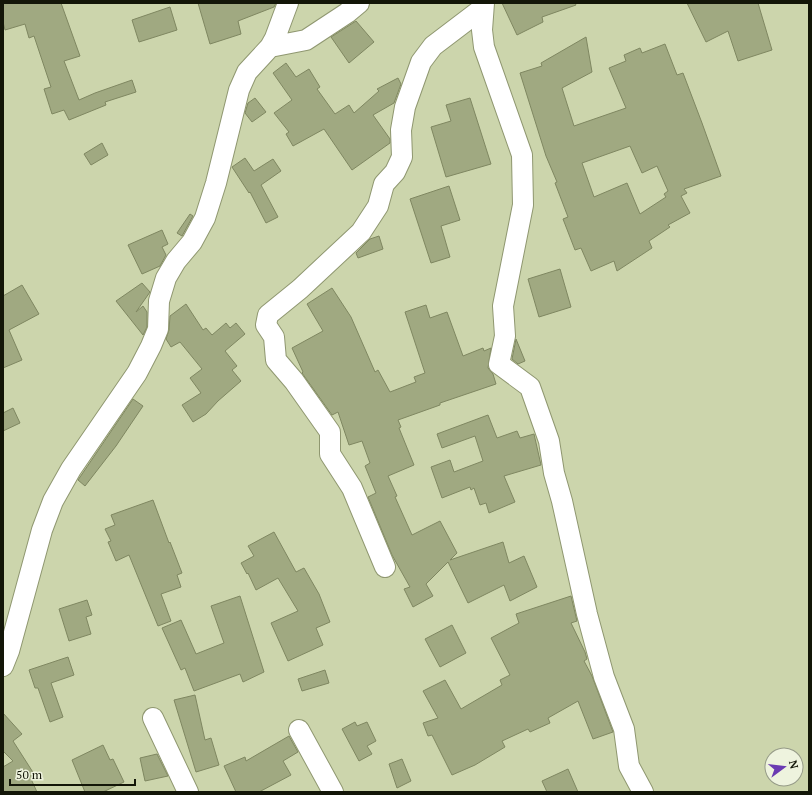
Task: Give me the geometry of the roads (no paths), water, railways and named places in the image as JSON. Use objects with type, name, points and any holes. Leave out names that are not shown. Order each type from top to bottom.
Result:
[{"type":"street","points":[[3,666],[9,651],[42,530],[53,501],[71,470],[137,373],[151,346],[158,329],[159,301],[166,278],[176,261],[192,242],[205,218],[216,183],[239,90],[247,72],[270,47],[275,38],[288,3]]},
{"type":"street","points":[[270,47],[306,40],[347,14],[359,3]]},
{"type":"street","points":[[385,566],[352,488],[330,454],[330,432],[294,381],[276,360],[274,337],[266,324],[268,315],[300,289],[361,232],[378,206],[384,184],[395,172],[402,158],[401,130],[405,107],[421,62],[434,46],[483,6]]},
{"type":"street","points":[[483,6],[484,47],[522,155],[523,205],[503,306],[505,336],[499,364],[530,387],[549,440],[554,473],[562,501],[587,614],[604,678],[624,729],[629,766],[643,792]]},
{"type":"street","points":[[153,718],[188,792]]},
{"type":"street","points":[[299,730],[333,792]]}]
